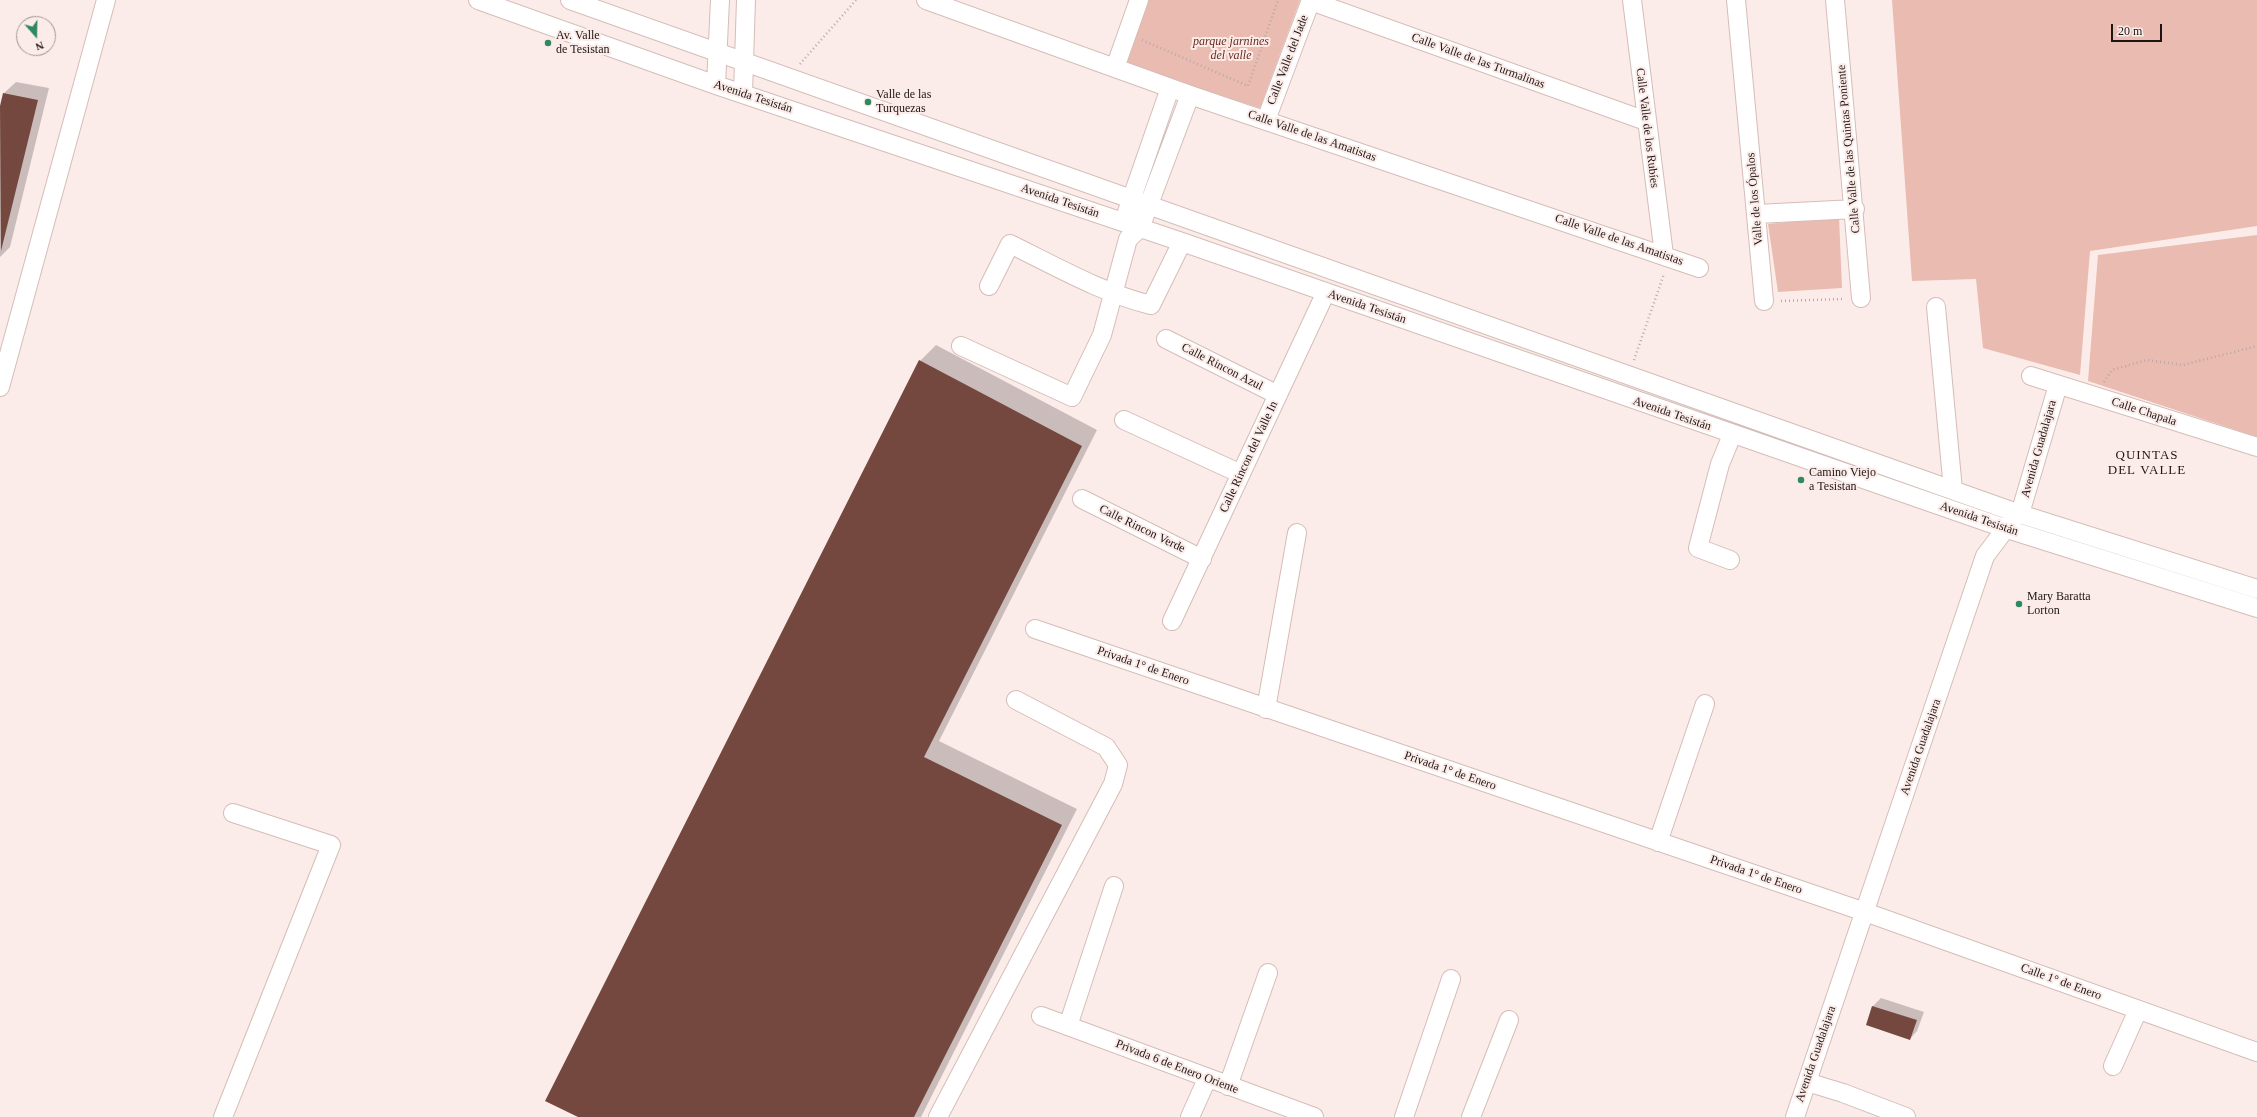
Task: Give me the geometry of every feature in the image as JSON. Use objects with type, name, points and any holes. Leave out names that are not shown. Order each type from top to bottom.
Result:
[{"type":"street","points":[[0,387],[7,334],[106,0]]},
{"type":"street","name":"Avenida Tesistán","points":[[478,0],[1131,230],[1182,242],[1732,435],[2007,529],[2257,608]]},
{"type":"street","name":"Avenida Tesistán","points":[[570,0],[2018,513],[2257,589]]},
{"type":"street","points":[[716,85],[720,0]]},
{"type":"street","points":[[743,94],[746,0]]},
{"type":"street","name":"Calle Valle de las Amatistas","points":[[926,0],[1190,95],[1699,268]]},
{"type":"street","points":[[1114,68],[1139,0]]},
{"type":"street","name":"Calle Valle de las Turmalinas","points":[[1311,0],[1646,122]]},
{"type":"street","name":"Calle Valle del Jade","points":[[1266,120],[1311,0]]},
{"type":"street","name":"Calle Valle de los Rubíes","points":[[1632,0],[1646,122],[1664,255]]},
{"type":"street","name":"Valle de los Ópalos","points":[[1736,0],[1764,301]]},
{"type":"street","name":"Calle Valle de las Quintas Poniente","points":[[1835,0],[1855,209],[1861,298]]},
{"type":"street","points":[[961,346],[1072,398],[1102,334],[1112,292],[1131,230],[1131,200],[1170,88]]},
{"type":"street","points":[[1131,230],[1149,206],[1190,95]]},
{"type":"street","points":[[1757,214],[1855,209]]},
{"type":"street","points":[[989,286],[1010,244],[1112,292],[1151,305],[1182,242]]},
{"type":"street","name":"Calle Rincon del Valle In","points":[[1172,621],[1326,292]]},
{"type":"street","points":[[1936,307],[1953,490]]},
{"type":"street","name":"Calle Rincon Azul","points":[[1166,339],[1278,395]]},
{"type":"street","name":"Calle Chapala","points":[[2031,376],[2257,448]]},
{"type":"street","name":"Avenida Guadalajara","points":[[1794,1117],[1985,556],[2007,529],[2022,507],[2058,385]]},
{"type":"street","points":[[1124,420],[1241,474]]},
{"type":"street","points":[[1730,560],[1698,548],[1720,464],[1732,435]]},
{"type":"street","name":"Calle Rincon Verde","points":[[1082,499],[1202,558]]},
{"type":"street","points":[[1266,709],[1297,533]]},
{"type":"street","name":"Privada 1° de Enero","points":[[1035,629],[1865,912]]},
{"type":"street","points":[[938,1117],[1114,784],[1118,765],[1106,747],[1016,700]]},
{"type":"street","points":[[1658,842],[1705,704]]},
{"type":"street","points":[[222,1117],[331,845],[233,813]]},
{"type":"street","points":[[1068,1026],[1114,886]]},
{"type":"street","name":"Calle 1° de Enero","points":[[1865,912],[2257,1052]]},
{"type":"street","points":[[1228,1086],[1268,973]]},
{"type":"street","points":[[1404,1117],[1451,980]]},
{"type":"street","points":[[2113,1066],[2138,1010]]},
{"type":"street","name":"Privada 6 de Enero Oriente","points":[[1041,1016],[1314,1117]]},
{"type":"street","points":[[1471,1117],[1509,1020]]},
{"type":"street","points":[[1190,1117],[1207,1078]]},
{"type":"street","points":[[1807,1082],[1843,1093],[1906,1117]]},
{"type":"path","points":[[789,77],[856,0]]},
{"type":"path","points":[[1136,37],[1248,86],[1278,0]]},
{"type":"path","points":[[1633,362],[1664,276],[1664,255]]},
{"type":"path","points":[[1764,301],[1861,298]]},
{"type":"path","points":[[2095,396],[2112,370],[2147,360],[2183,365],[2257,346]]},
{"type":"green space","name":"parque jarnines del valle","points":[[1143,0],[1300,0],[1260,108],[1121,65]]},
{"type":"green space","points":[[1892,0],[2257,0],[2257,226],[2090,251],[2080,375],[1983,348],[1976,279],[1912,281]]},
{"type":"green space","points":[[1839,217],[1842,288],[1778,292],[1768,224]]},
{"type":"green space","points":[[2257,235],[2257,437],[2088,381],[2098,255]]},
{"type":"building","points":[[3,93],[38,100],[1,251],[0,106]]},
{"type":"building","points":[[919,360],[1082,446],[924,757],[1062,825],[914,1117],[578,1117],[545,1101]]},
{"type":"building","points":[[1872,1006],[1917,1020],[1910,1040],[1866,1025]]},
{"type":"place","name":"Av. Valle de Tesistan","points":[[548,43]]},
{"type":"place","name":"Valle de las Turquezas","points":[[868,102]]},
{"type":"place","name":"Camino Viejo a Tesistan","points":[[1801,480]]},
{"type":"place","name":"Mary Baratta Lorton","points":[[2019,604]]},
{"type":"district","name":"QUINTAS DEL VALLE","points":[[2147,464]]}]
